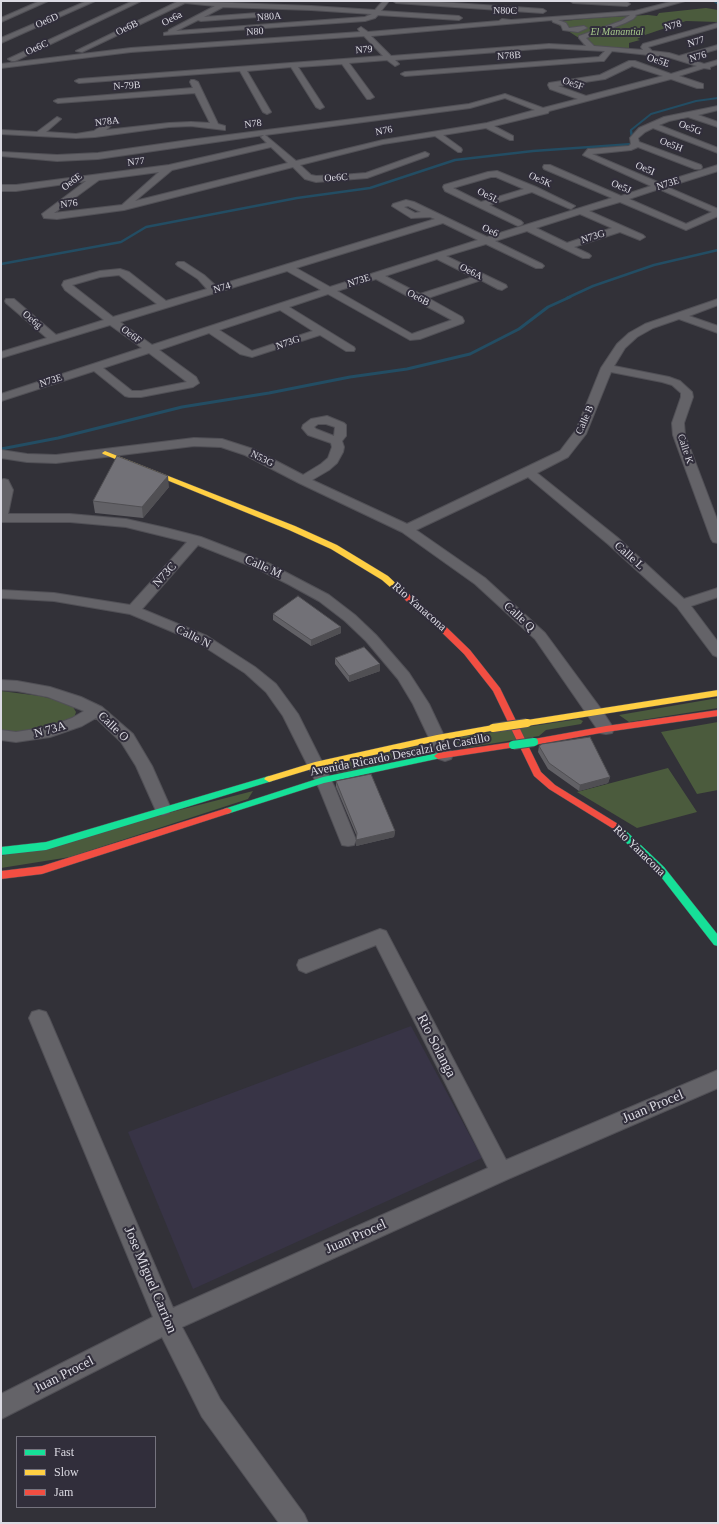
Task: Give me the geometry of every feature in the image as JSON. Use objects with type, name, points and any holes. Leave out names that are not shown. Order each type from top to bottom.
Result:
[{"type":"street","points":[[1,20],[46,1]]},
{"type":"street","name":"Oe6D","points":[[1,41],[92,1]]},
{"type":"street","name":"Oe6C","points":[[1,65],[138,1]]},
{"type":"street","name":"N80C","points":[[183,1],[222,5],[310,8],[374,15],[511,22],[635,13],[681,1]]},
{"type":"street","name":"Oe6B","points":[[70,56],[183,1]]},
{"type":"street","points":[[374,15],[386,1]]},
{"type":"street","points":[[396,1],[592,15]]},
{"type":"street","points":[[573,1],[632,5]]},
{"type":"street","points":[[619,1],[649,9]]},
{"type":"street","name":"Oe6a","points":[[159,37],[222,5]]},
{"type":"street","points":[[592,48],[581,37],[618,24],[631,18],[635,13]]},
{"type":"street","points":[[194,19],[268,14]]},
{"type":"street","name":"N80A","points":[[166,34],[352,21],[374,15]]},
{"type":"street","points":[[352,21],[390,58]]},
{"type":"street","points":[[555,21],[564,24],[565,29],[568,30],[618,24]]},
{"type":"street","name":"N80","points":[[1,65],[131,50],[366,34],[511,22]]},
{"type":"street","name":"N78","points":[[650,53],[644,47],[645,45],[718,25]]},
{"type":"street","name":"Oe6a","points":[[131,50],[152,40]]},
{"type":"street","name":"N79","points":[[79,81],[549,46],[610,49],[669,55],[718,71]]},
{"type":"street","name":"N77","points":[[680,58],[718,47]]},
{"type":"street","name":"N78B","points":[[390,58],[407,77],[600,59],[610,49]]},
{"type":"street","points":[[345,62],[370,97]]},
{"type":"street","name":"N76","points":[[52,216],[124,207],[383,142],[487,125],[672,76],[718,62]]},
{"type":"street","name":"Oe5E","points":[[553,87],[552,85],[602,77],[632,63],[700,86]]},
{"type":"street","points":[[294,66],[320,107]]},
{"type":"street","points":[[242,69],[267,112]]},
{"type":"street","points":[[190,73],[215,126],[249,135]]},
{"type":"street","name":"Oe5F","points":[[553,87],[586,99]]},
{"type":"street","points":[[510,88],[506,91],[506,96],[545,110]]},
{"type":"street","name":"N-79B","points":[[58,101],[198,90]]},
{"type":"street","name":"N78","points":[[1,154],[77,158],[461,108],[506,96]]},
{"type":"street","points":[[635,143],[634,138],[639,132],[667,119],[718,108]]},
{"type":"street","points":[[690,115],[718,126]]},
{"type":"street","points":[[38,135],[57,119]]},
{"type":"street","points":[[95,135],[114,119]]},
{"type":"street","name":"N78A","points":[[1,132],[60,136],[95,135],[169,125],[190,124],[215,126]]},
{"type":"street","points":[[487,125],[510,138]]},
{"type":"street","name":"Oe5G","points":[[654,126],[718,151]]},
{"type":"street","points":[[436,133],[458,150]]},
{"type":"street","name":"Oe6C","points":[[261,134],[311,178],[342,178],[367,175],[425,154]]},
{"type":"street","name":"Oe5H","points":[[635,143],[698,167]]},
{"type":"street","name":"Oe5I","points":[[635,143],[631,148],[591,151],[587,155],[648,183],[661,187],[718,212]]},
{"type":"street","name":"N77","points":[[4,192],[16,188],[169,168],[272,144]]},
{"type":"street","points":[[645,155],[660,152]]},
{"type":"street","points":[[608,164],[623,161]]},
{"type":"street","name":"N73E","points":[[476,236],[718,162]]},
{"type":"street","name":"Oe5J","points":[[547,166],[619,199],[686,227],[718,212]]},
{"type":"street","points":[[124,207],[169,168]]},
{"type":"street","name":"N73E","points":[[1,398],[377,275],[440,257],[619,199],[715,171]]},
{"type":"street","name":"Oe5K","points":[[448,189],[449,186],[491,174],[500,175],[571,206]]},
{"type":"street","name":"Oe6E","points":[[52,216],[47,215],[96,178]]},
{"type":"street","name":"Oe5L","points":[[448,189],[518,223]]},
{"type":"street","points":[[480,205],[533,189]]},
{"type":"street","points":[[700,204],[712,200]]},
{"type":"street","points":[[580,211],[640,237]]},
{"type":"street","name":"Oe6","points":[[431,214],[539,266]]},
{"type":"street","name":"N74","points":[[1,355],[113,322],[442,220]]},
{"type":"street","points":[[529,228],[586,256]]},
{"type":"street","name":"N73G","points":[[567,246],[620,228]]},
{"type":"street","name":"Oe6A","points":[[440,257],[502,287]]},
{"type":"street","points":[[181,264],[201,277],[214,290]]},
{"type":"street","points":[[289,268],[328,291]]},
{"type":"street","name":"Oe6F","points":[[95,367],[129,394],[136,395],[148,393],[189,385],[192,382],[192,379],[69,288],[67,285],[70,282],[100,274],[120,272],[129,277],[165,305]]},
{"type":"street","name":"Oe6B","points":[[328,291],[410,337],[416,337],[458,322],[459,320],[377,275]]},
{"type":"street","points":[[419,298],[480,277]]},
{"type":"street","name":"Oe6g","points":[[10,301],[55,339]]},
{"type":"street","name":"Calle B","points":[[407,529],[564,454],[582,431],[607,368],[621,346],[649,326],[718,302]]},
{"type":"street","points":[[282,307],[320,332],[350,349]]},
{"type":"street","points":[[678,315],[718,330]]},
{"type":"street","name":"N73G","points":[[212,330],[244,352],[256,353],[320,332]]},
{"type":"street","name":"Calle K","points":[[607,368],[665,379],[676,383],[686,392],[688,397],[678,423],[679,435],[718,539]]},
{"type":"street","points":[[303,480],[325,467],[333,460],[338,447],[336,441]]},
{"type":"street","name":"N53G","points":[[105,453],[184,442],[222,443],[249,452],[303,480],[407,529]]},
{"type":"street","name":"Rio Yanacona","points":[[4,454],[27,458],[56,459],[105,453],[292,528],[334,548],[384,578],[434,619],[467,652],[497,690],[529,759],[538,774],[552,787],[615,826],[661,870],[718,942]]},
{"type":"street","name":"Calle L","points":[[529,472],[612,541],[682,604],[718,652]]},
{"type":"street","points":[[1,518],[7,490],[4,483]]},
{"type":"street","name":"Calle M","points":[[1,518],[70,518],[126,523],[196,540],[263,566],[293,581],[324,598],[350,618],[371,638],[404,676],[422,704],[445,755]]},
{"type":"street","name":"Calle Q","points":[[407,529],[480,581],[540,636],[596,712],[606,729]]},
{"type":"street","name":"N73C","points":[[133,610],[196,540]]},
{"type":"street","points":[[682,604],[718,592]]},
{"type":"street","name":"Calle N","points":[[1,594],[54,597],[133,610],[202,639],[250,670],[271,688],[290,714],[323,780],[348,840]]},
{"type":"street","name":"Calle O","points":[[1,686],[17,686],[50,692],[76,701],[97,711],[127,738],[144,766],[163,809]]},
{"type":"street","name":"Avenida Ricardo Descalzi del Castillo","points":[[1,851],[46,846],[163,809],[315,765],[437,738],[718,692]]},
{"type":"street","name":"N 73A","points":[[1,735],[16,737],[50,732],[77,722],[97,711]]},
{"type":"street","name":"Avenida Ricardo Descalzi del Castillo","points":[[1,875],[42,870],[323,780],[445,755],[534,742],[606,729],[718,714]]},
{"type":"street","points":[[1,884],[42,870]]},
{"type":"street","name":"Rio Solanga","points":[[306,965],[380,936],[500,1172]]},
{"type":"street","name":"Jose Miguel Carrion","points":[[39,1018],[167,1322],[211,1408],[295,1523]]},
{"type":"street","name":"Juan Procel","points":[[1,1407],[167,1322],[500,1172],[718,1079]]},
{"type":"shaded area","points":[[411,1026],[482,1158],[193,1289],[128,1132]]},
{"type":"green space","name":"El Manantial","points":[[706,8],[718,10],[718,22],[686,21],[645,35],[637,39],[640,40],[629,43],[629,48],[593,47],[554,22],[593,18],[648,15],[657,16],[659,13]]},
{"type":"green space","points":[[1,691],[40,696],[60,701],[73,707],[76,712],[74,718],[49,728],[18,732],[1,730]]},
{"type":"green space","points":[[718,698],[718,708],[629,722],[619,715]]},
{"type":"green space","points":[[579,719],[583,721],[581,724],[546,730],[539,736],[464,748],[457,743],[460,737]]},
{"type":"green space","points":[[718,722],[718,790],[697,794],[661,732]]},
{"type":"green space","points":[[420,746],[422,751],[385,759],[378,765],[337,773],[333,770],[333,764]]},
{"type":"green space","points":[[668,768],[697,812],[637,828],[577,792]]},
{"type":"green space","points":[[253,791],[248,799],[70,857],[1,868],[1,856]]},
{"type":"building","points":[[117,456],[168,476],[142,507],[93,501]]},
{"type":"building","points":[[298,596],[341,627],[311,640],[273,614]]},
{"type":"building","points":[[364,647],[380,664],[349,676],[335,658]]},
{"type":"building","points":[[590,737],[610,777],[580,785],[549,763],[539,746],[542,744]]},
{"type":"building","points":[[371,774],[395,831],[356,840],[357,833],[336,781]]},
{"type":"waterway","points":[[714,1],[718,4]]},
{"type":"waterway","points":[[631,131],[651,114],[696,101],[718,98]]},
{"type":"waterway","points":[[1,264],[121,242],[146,227],[297,198],[370,188],[455,160],[533,151],[633,144],[631,131]]},
{"type":"waterway","points":[[567,298],[593,286],[654,265],[718,250]]},
{"type":"waterway","points":[[1,449],[58,438],[182,407],[269,393],[350,377],[407,369],[470,354],[519,329],[548,307],[570,297]]},
{"type":"traffic: fast","points":[[513,745],[534,742]]},
{"type":"traffic: fast","points":[[227,811],[323,780],[438,756]]},
{"type":"traffic: fast","points":[[1,851],[46,846],[269,779]]},
{"type":"traffic: fast","points":[[621,832],[661,870],[718,942]]},
{"type":"traffic: slow","points":[[105,453],[292,528],[334,547],[385,578],[400,591]]},
{"type":"traffic: slow","points":[[527,723],[718,693]]},
{"type":"traffic: slow","points":[[493,728],[527,723]]},
{"type":"traffic: slow","points":[[269,779],[315,765],[437,738],[493,728]]},
{"type":"traffic: jam","points":[[400,591],[433,619],[467,652],[497,690],[537,774],[552,787],[615,826],[621,832]]},
{"type":"traffic: jam","points":[[534,742],[606,729],[718,713]]},
{"type":"traffic: jam","points":[[438,756],[513,745]]},
{"type":"traffic: jam","points":[[1,875],[42,870],[227,811]]}]
